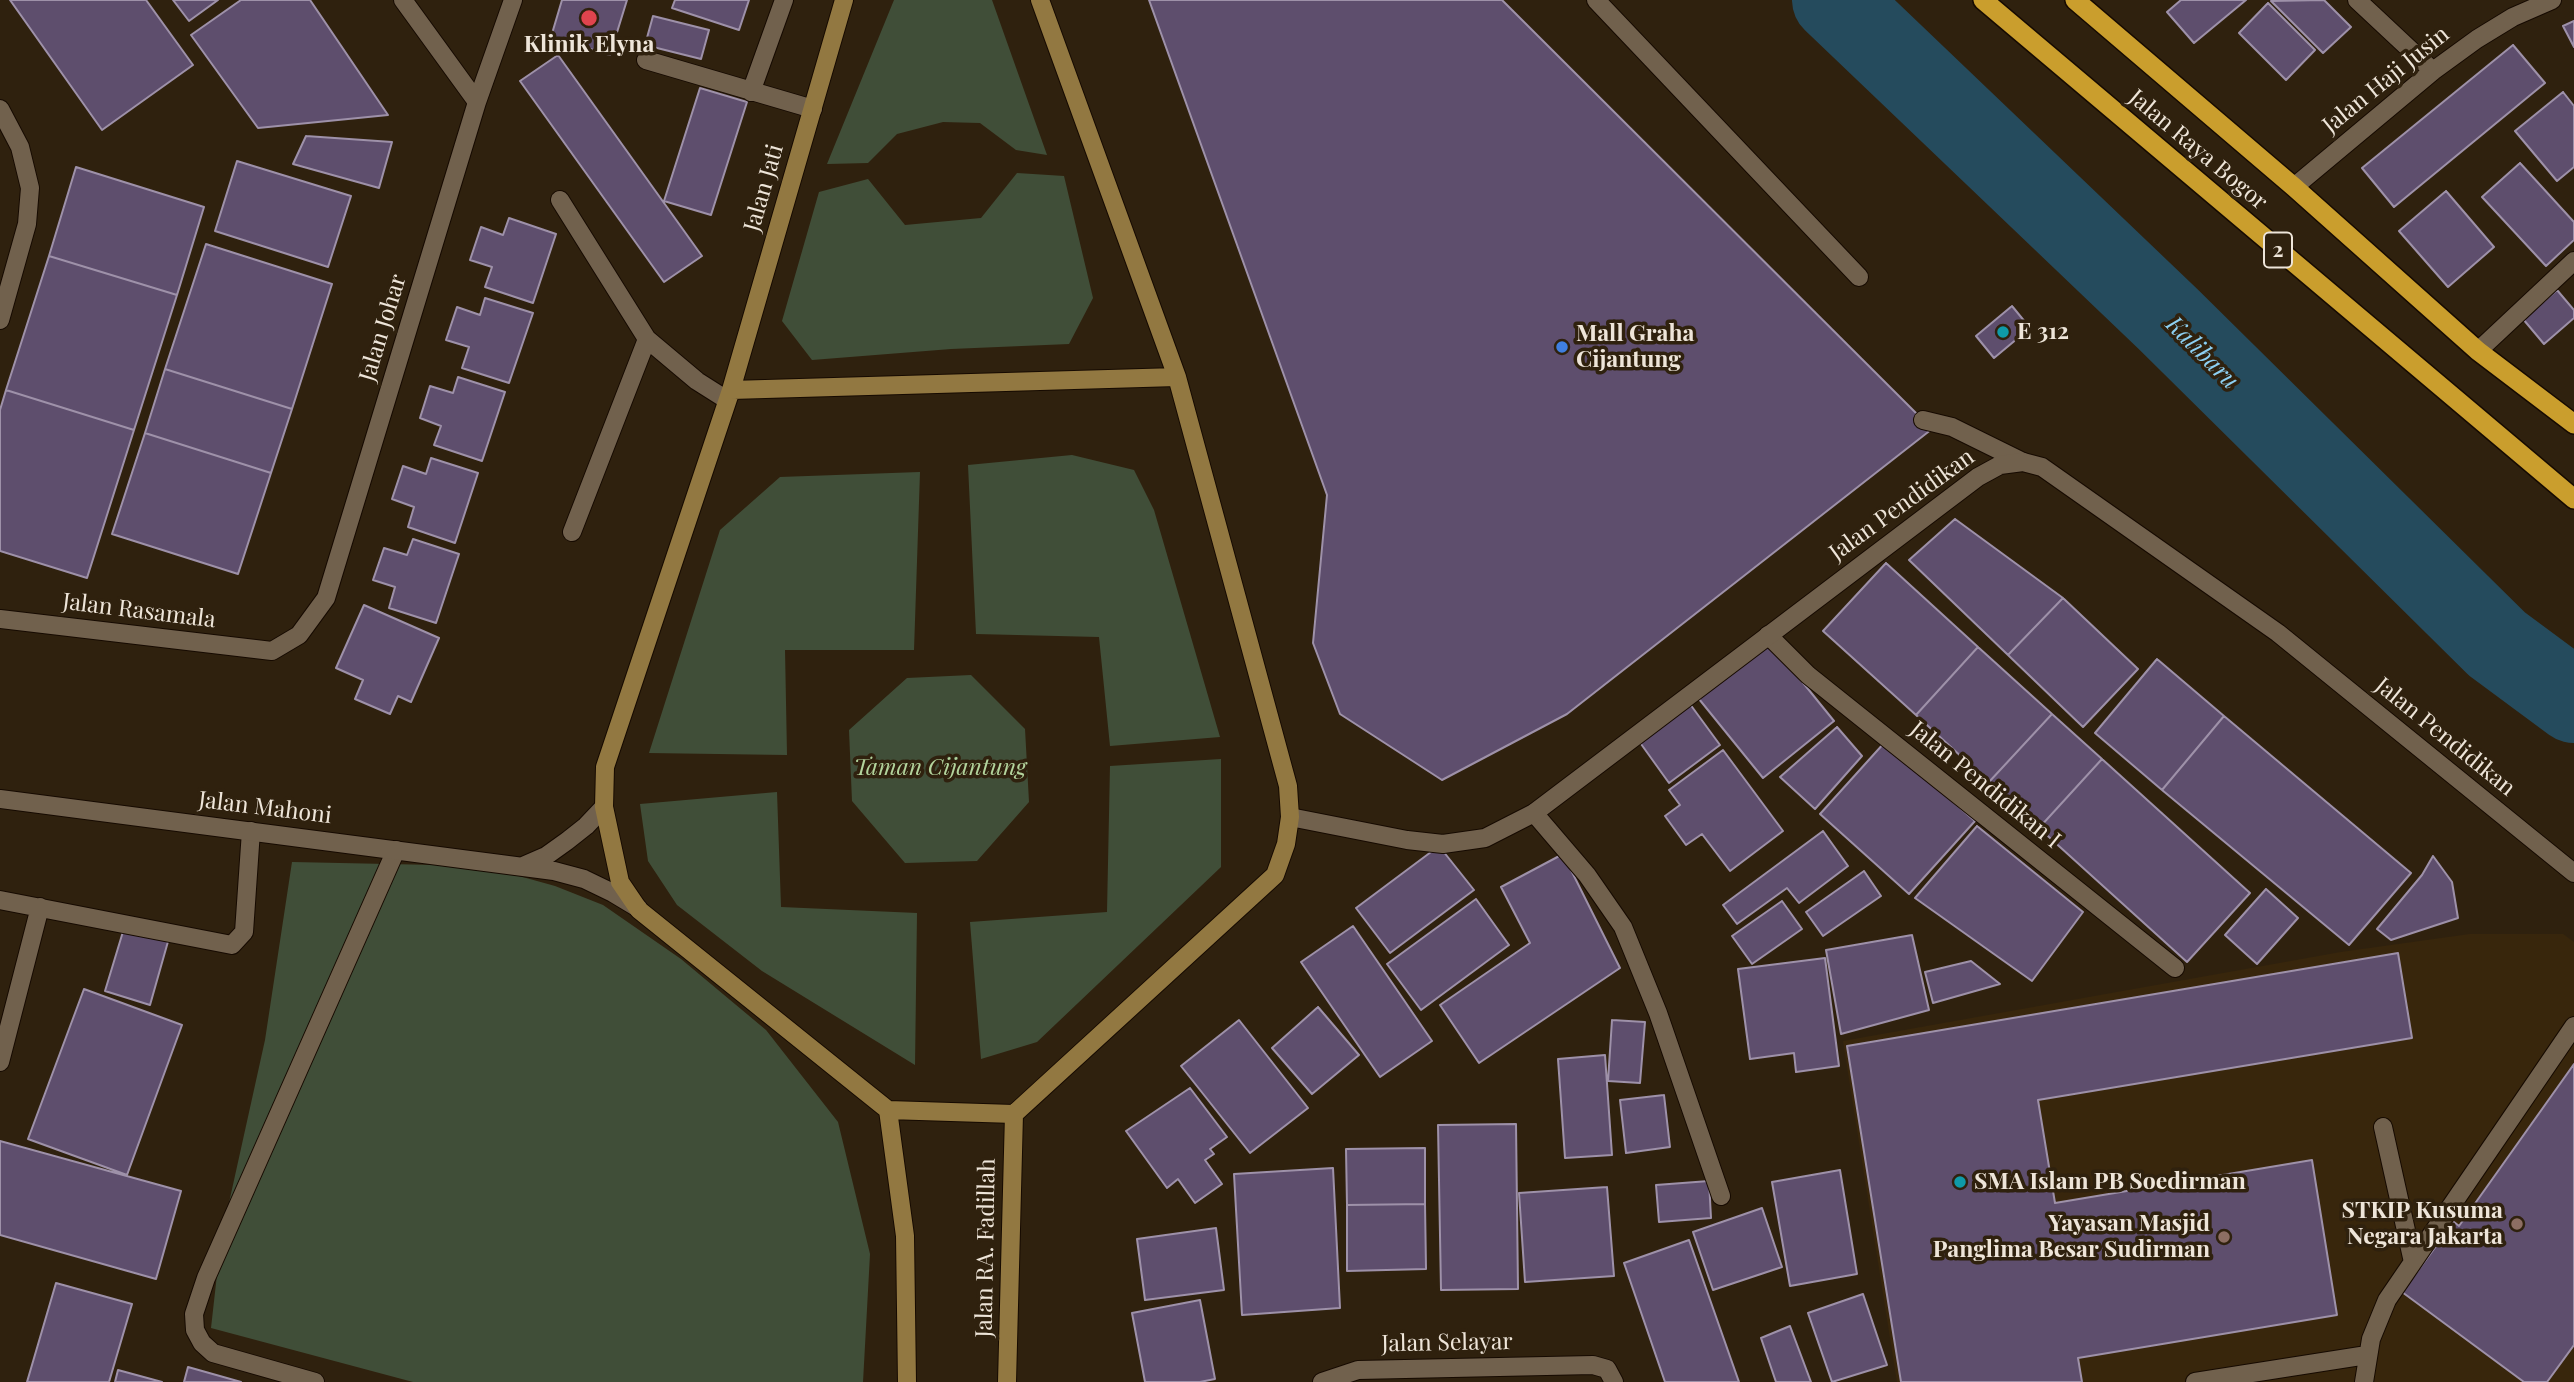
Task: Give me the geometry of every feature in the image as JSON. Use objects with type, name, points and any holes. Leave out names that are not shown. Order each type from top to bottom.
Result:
[{"type":"highway","name":"Jalan Raya Bogor","points":[[1983,0],[2574,499]]},
{"type":"highway","name":"Jalan Raya Bogor","points":[[2075,0],[2294,187],[2478,351],[2574,424]]},
{"type":"main road","name":"Jalan Jati","points":[[844,0],[729,395],[604,767],[604,807],[620,882],[639,909],[888,1110]]},
{"type":"main road","points":[[907,1382],[905,1236],[888,1110],[1014,1114],[1275,875],[1286,844],[1290,817],[1289,786],[1177,377],[1040,0]]},
{"type":"main road","points":[[729,395],[1177,377]]},
{"type":"main road","name":"Jalan RA. Fadillah","points":[[1007,1382],[1014,1114]]},
{"type":"street","points":[[403,0],[477,102]]},
{"type":"street","name":"Jalan Johar","points":[[272,651],[299,635],[326,598],[477,102],[513,0]]},
{"type":"street","points":[[751,92],[784,0]]},
{"type":"street","points":[[1596,0],[1859,276]]},
{"type":"street","points":[[2357,0],[2433,71]]},
{"type":"street","name":"Jalan Haji Jusin","points":[[2294,187],[2433,71],[2477,38],[2513,17],[2552,0]]},
{"type":"street","points":[[646,60],[813,109]]},
{"type":"street","points":[[0,109],[20,147],[30,188],[27,224],[0,320]]},
{"type":"street","points":[[559,200],[647,339],[697,381],[729,395]]},
{"type":"street","points":[[2478,351],[2574,261]]},
{"type":"street","points":[[572,532],[647,339]]},
{"type":"street","points":[[1923,420],[1952,427],[2023,462]]},
{"type":"street","name":"Jalan Pendidikan","points":[[1290,817],[1407,840],[1443,844],[1485,838],[1534,813],[1978,477],[2000,465],[2023,462],[2042,467],[2278,633],[2574,873]]},
{"type":"street","name":"Jalan Rasamala","points":[[0,619],[272,651]]},
{"type":"street","name":"Jalan Pendidikan I","points":[[1768,635],[1808,675],[2175,968]]},
{"type":"street","name":"Jalan Mahoni","points":[[0,799],[554,871],[584,879],[639,909]]},
{"type":"street","points":[[523,866],[546,856],[567,841],[604,807]]},
{"type":"street","points":[[1534,813],[1587,875],[1623,927],[1658,1013],[1721,1196]]},
{"type":"street","points":[[0,900],[232,945],[244,932],[251,831]]},
{"type":"street","points":[[315,1382],[213,1353],[202,1343],[195,1330],[194,1314],[206,1278],[396,850]]},
{"type":"street","points":[[0,1062],[40,907]]},
{"type":"street","points":[[2364,1382],[2371,1339],[2387,1300],[2574,1026]]},
{"type":"street","points":[[2383,1127],[2413,1262]]},
{"type":"street","points":[[2195,1382],[2367,1355]]},
{"type":"street","name":"Jalan Selayar","points":[[1322,1382],[1359,1370],[1576,1365],[1600,1366],[1607,1370],[1614,1382]]},
{"type":"shaded area","name":"Yayasan Masjid Panglima Besar Sudirman","points":[[2470,934],[2563,934],[2574,942],[2574,1382],[1897,1382],[1843,1041],[2341,952]]},
{"type":"green space","points":[[894,0],[992,0],[1047,155],[1016,150],[980,123],[943,122],[897,134],[868,163],[827,164]]},
{"type":"green space","points":[[1017,173],[1064,176],[1093,298],[1069,344],[951,349],[812,360],[782,321],[819,192],[868,179],[905,225],[981,218]]},
{"type":"green space","points":[[1072,455],[1134,470],[1154,510],[1220,737],[1110,746],[1099,637],[976,634],[968,465]]},
{"type":"green space","points":[[920,472],[914,650],[785,650],[787,755],[649,753],[720,530],[780,477]]},
{"type":"green space","name":"Taman Cijantung","points":[[971,675],[1025,729],[1029,802],[977,861],[905,863],[852,801],[849,730],[907,678]]},
{"type":"green space","points":[[1221,759],[1221,867],[1037,1042],[981,1059],[970,922],[1107,912],[1110,766]]},
{"type":"green space","points":[[777,792],[781,907],[917,913],[915,1065],[762,971],[677,905],[648,861],[640,804]]},
{"type":"green space","points":[[292,862],[483,866],[555,886],[603,905],[681,959],[766,1030],[838,1122],[870,1254],[863,1382],[413,1382],[211,1328],[221,1239],[265,1040]]},
{"type":"building","points":[[10,0],[146,0],[193,65],[102,130]]},
{"type":"building","points":[[173,0],[218,0],[189,21]]},
{"type":"building","points":[[241,0],[310,0],[388,115],[258,128],[191,35]]},
{"type":"building","name":"Klinik Elyna","points":[[562,0],[627,0],[610,55],[551,37]]},
{"type":"building","name":"Klinik Elyna","points":[[675,0],[749,0],[739,30],[672,8]]},
{"type":"building","name":"Mall Graha Cijantung","points":[[1149,0],[1502,0],[1932,429],[1567,714],[1442,780],[1340,714],[1313,643],[1327,495]]},
{"type":"building","points":[[2181,0],[2246,0],[2194,43],[2167,12]]},
{"type":"building","points":[[2324,0],[2351,27],[2323,53],[2271,1]]},
{"type":"building","points":[[2268,3],[2315,50],[2286,80],[2239,33]]},
{"type":"building","points":[[653,16],[709,30],[701,59],[645,45]]},
{"type":"building","points":[[2574,21],[2574,47],[2563,26]]},
{"type":"building","points":[[2513,45],[2545,83],[2394,207],[2362,168]]},
{"type":"building","points":[[558,55],[702,256],[664,282],[520,81]]},
{"type":"building","points":[[700,88],[747,102],[711,215],[664,201]]},
{"type":"building","points":[[2563,92],[2574,106],[2574,167],[2557,181],[2515,131]]},
{"type":"building","points":[[306,136],[392,142],[379,188],[293,164]]},
{"type":"building","points":[[237,161],[351,196],[328,267],[215,231]]},
{"type":"building","points":[[2520,163],[2574,222],[2574,240],[2546,266],[2482,197]]},
{"type":"building","points":[[76,167],[204,207],[177,295],[49,256]]},
{"type":"building","points":[[2446,191],[2494,247],[2448,287],[2399,231]]},
{"type":"building","points":[[509,218],[556,234],[533,303],[485,287],[492,267],[470,260],[481,227],[503,235]]},
{"type":"building","points":[[206,244],[332,284],[292,409],[165,369]]},
{"type":"building","points":[[49,256],[177,295],[134,430],[6,390]]},
{"type":"building","points":[[2557,290],[2574,310],[2574,318],[2544,344],[2523,319]]},
{"type":"building","points":[[485,298],[533,313],[509,383],[462,368],[469,347],[446,340],[457,307],[480,315]]},
{"type":"building","name":"E 312","points":[[2012,306],[2030,328],[1994,358],[1976,336]]},
{"type":"building","points":[[165,369],[292,409],[271,473],[145,433]]},
{"type":"building","points":[[458,377],[505,392],[482,461],[434,445],[441,426],[420,418],[430,386],[453,393]]},
{"type":"building","points":[[6,390],[134,430],[87,578],[0,551],[0,410]]},
{"type":"building","points":[[145,433],[271,473],[238,574],[112,534]]},
{"type":"building","points":[[431,458],[478,473],[455,543],[408,527],[414,507],[392,499],[403,466],[426,474]]},
{"type":"building","points":[[1955,519],[2063,598],[2008,655],[1909,560]]},
{"type":"building","points":[[413,539],[459,554],[436,623],[389,608],[395,587],[373,580],[384,548],[407,555]]},
{"type":"building","points":[[1886,563],[1978,647],[1916,715],[1823,631]]},
{"type":"building","points":[[2063,598],[2138,669],[2083,727],[2008,655]]},
{"type":"building","points":[[364,605],[439,638],[411,702],[398,696],[390,714],[355,699],[363,680],[336,668]]},
{"type":"building","points":[[1770,642],[1834,721],[1763,778],[1699,699]]},
{"type":"building","points":[[1978,647],[2052,714],[1989,782],[1916,715]]},
{"type":"building","points":[[2157,659],[2224,716],[2162,790],[2095,733]]},
{"type":"building","points":[[1687,700],[1720,745],[1669,783],[1636,737]]},
{"type":"building","points":[[2052,714],[2102,759],[2039,828],[1989,782]]},
{"type":"building","points":[[2224,716],[2411,873],[2349,945],[2162,790]]},
{"type":"building","points":[[1837,727],[1862,756],[1815,809],[1780,777]]},
{"type":"building","points":[[1885,742],[1975,821],[1909,894],[1820,814]]},
{"type":"building","points":[[1723,750],[1783,831],[1730,871],[1702,834],[1686,845],[1665,816],[1680,805],[1669,790]]},
{"type":"building","points":[[2102,759],[2250,893],[2187,962],[2039,828]]},
{"type":"building","points":[[1977,826],[2083,912],[2032,981],[1915,898]]},
{"type":"building","points":[[1823,831],[1848,866],[1799,903],[1787,888],[1737,924],[1723,905]]},
{"type":"building","points":[[1439,846],[1474,890],[1390,953],[1356,908]]},
{"type":"building","points":[[1563,854],[1620,968],[1479,1063],[1440,1005],[1530,943],[1501,887]]},
{"type":"building","points":[[2433,856],[2452,882],[2458,918],[2391,940],[2377,929],[2422,875]]},
{"type":"building","points":[[1864,871],[1881,896],[1823,936],[1806,912]]},
{"type":"building","points":[[2266,889],[2298,918],[2257,964],[2225,935]]},
{"type":"building","points":[[1476,899],[1509,945],[1421,1010],[1387,964]]},
{"type":"building","points":[[1782,901],[1802,929],[1752,964],[1732,936]]},
{"type":"building","points":[[125,925],[169,938],[150,1005],[105,991]]},
{"type":"building","points":[[1353,926],[1432,1041],[1380,1077],[1301,962]]},
{"type":"building","points":[[1912,935],[1929,1010],[1841,1034],[1826,950]]},
{"type":"building","name":"SMA Islam PB Soedirman","points":[[2398,953],[2412,1038],[2038,1100],[2055,1203],[2312,1160],[2337,1315],[2078,1358],[2082,1382],[1901,1382],[1847,1046]]},
{"type":"building","points":[[1825,958],[1839,1066],[1796,1072],[1794,1053],[1750,1059],[1738,969]]},
{"type":"building","points":[[1971,961],[2000,984],[1933,1003],[1925,972]]},
{"type":"building","points":[[84,989],[182,1025],[127,1175],[28,1139]]},
{"type":"building","points":[[1318,1007],[1359,1055],[1312,1094],[1272,1048]]},
{"type":"building","points":[[1239,1020],[1308,1108],[1250,1153],[1181,1066]]},
{"type":"building","points":[[1612,1020],[1645,1022],[1640,1083],[1608,1081]]},
{"type":"building","points":[[1605,1055],[1612,1155],[1565,1158],[1558,1059]]},
{"type":"building","name":"STKIP Kusuma Negara Jakarta","points":[[2574,1064],[2574,1345],[2547,1382],[2524,1382],[2402,1292],[2454,1222],[2459,1226]]},
{"type":"building","points":[[1190,1088],[1227,1137],[1210,1149],[1214,1154],[1205,1160],[1222,1184],[1195,1203],[1178,1179],[1167,1188],[1126,1131]]},
{"type":"building","points":[[1664,1095],[1670,1147],[1626,1153],[1620,1100]]},
{"type":"building","points":[[1516,1124],[1518,1289],[1441,1290],[1438,1125]]},
{"type":"building","points":[[0,1141],[181,1191],[156,1279],[0,1235]]},
{"type":"building","points":[[1425,1148],[1425,1204],[1347,1205],[1346,1149]]},
{"type":"building","points":[[1333,1168],[1340,1308],[1242,1315],[1234,1174]]},
{"type":"building","points":[[1840,1170],[1857,1274],[1790,1286],[1772,1182]]},
{"type":"building","points":[[1709,1181],[1711,1218],[1659,1222],[1656,1185]]},
{"type":"building","points":[[1607,1187],[1614,1276],[1525,1282],[1519,1193]]},
{"type":"building","points":[[1425,1204],[1426,1269],[1347,1271],[1347,1205]]},
{"type":"building","points":[[1762,1208],[1782,1267],[1713,1290],[1693,1232]]},
{"type":"building","points":[[1216,1228],[1224,1290],[1145,1300],[1137,1239]]},
{"type":"building","points":[[1689,1240],[1739,1382],[1665,1382],[1624,1263]]},
{"type":"building","points":[[56,1283],[132,1304],[109,1382],[27,1382]]},
{"type":"building","points":[[1863,1294],[1887,1365],[1832,1382],[1808,1313]]},
{"type":"building","points":[[1200,1300],[1215,1379],[1200,1382],[1145,1382],[1132,1313]]},
{"type":"building","points":[[1790,1326],[1811,1382],[1776,1382],[1761,1338]]},
{"type":"building","points":[[188,1367],[241,1382],[184,1382]]},
{"type":"building","points":[[118,1370],[162,1382],[115,1382]]},
{"type":"waterway","name":"Kalibaru","points":[[1834,0],[2168,319],[2497,644],[2574,701]]},
{"type":"place","name":"Klinik Elyna","points":[[589,18]]},
{"type":"place","name":"E 312","points":[[2003,332]]},
{"type":"place","name":"Mall Graha Cijantung","points":[[1562,347]]},
{"type":"place","name":"SMA Islam PB Soedirman","points":[[1960,1182]]},
{"type":"place","name":"STKIP Kusuma Negara Jakarta","points":[[2517,1224]]},
{"type":"place","name":"Yayasan Masjid Panglima Besar Sudirman","points":[[2224,1237]]}]
